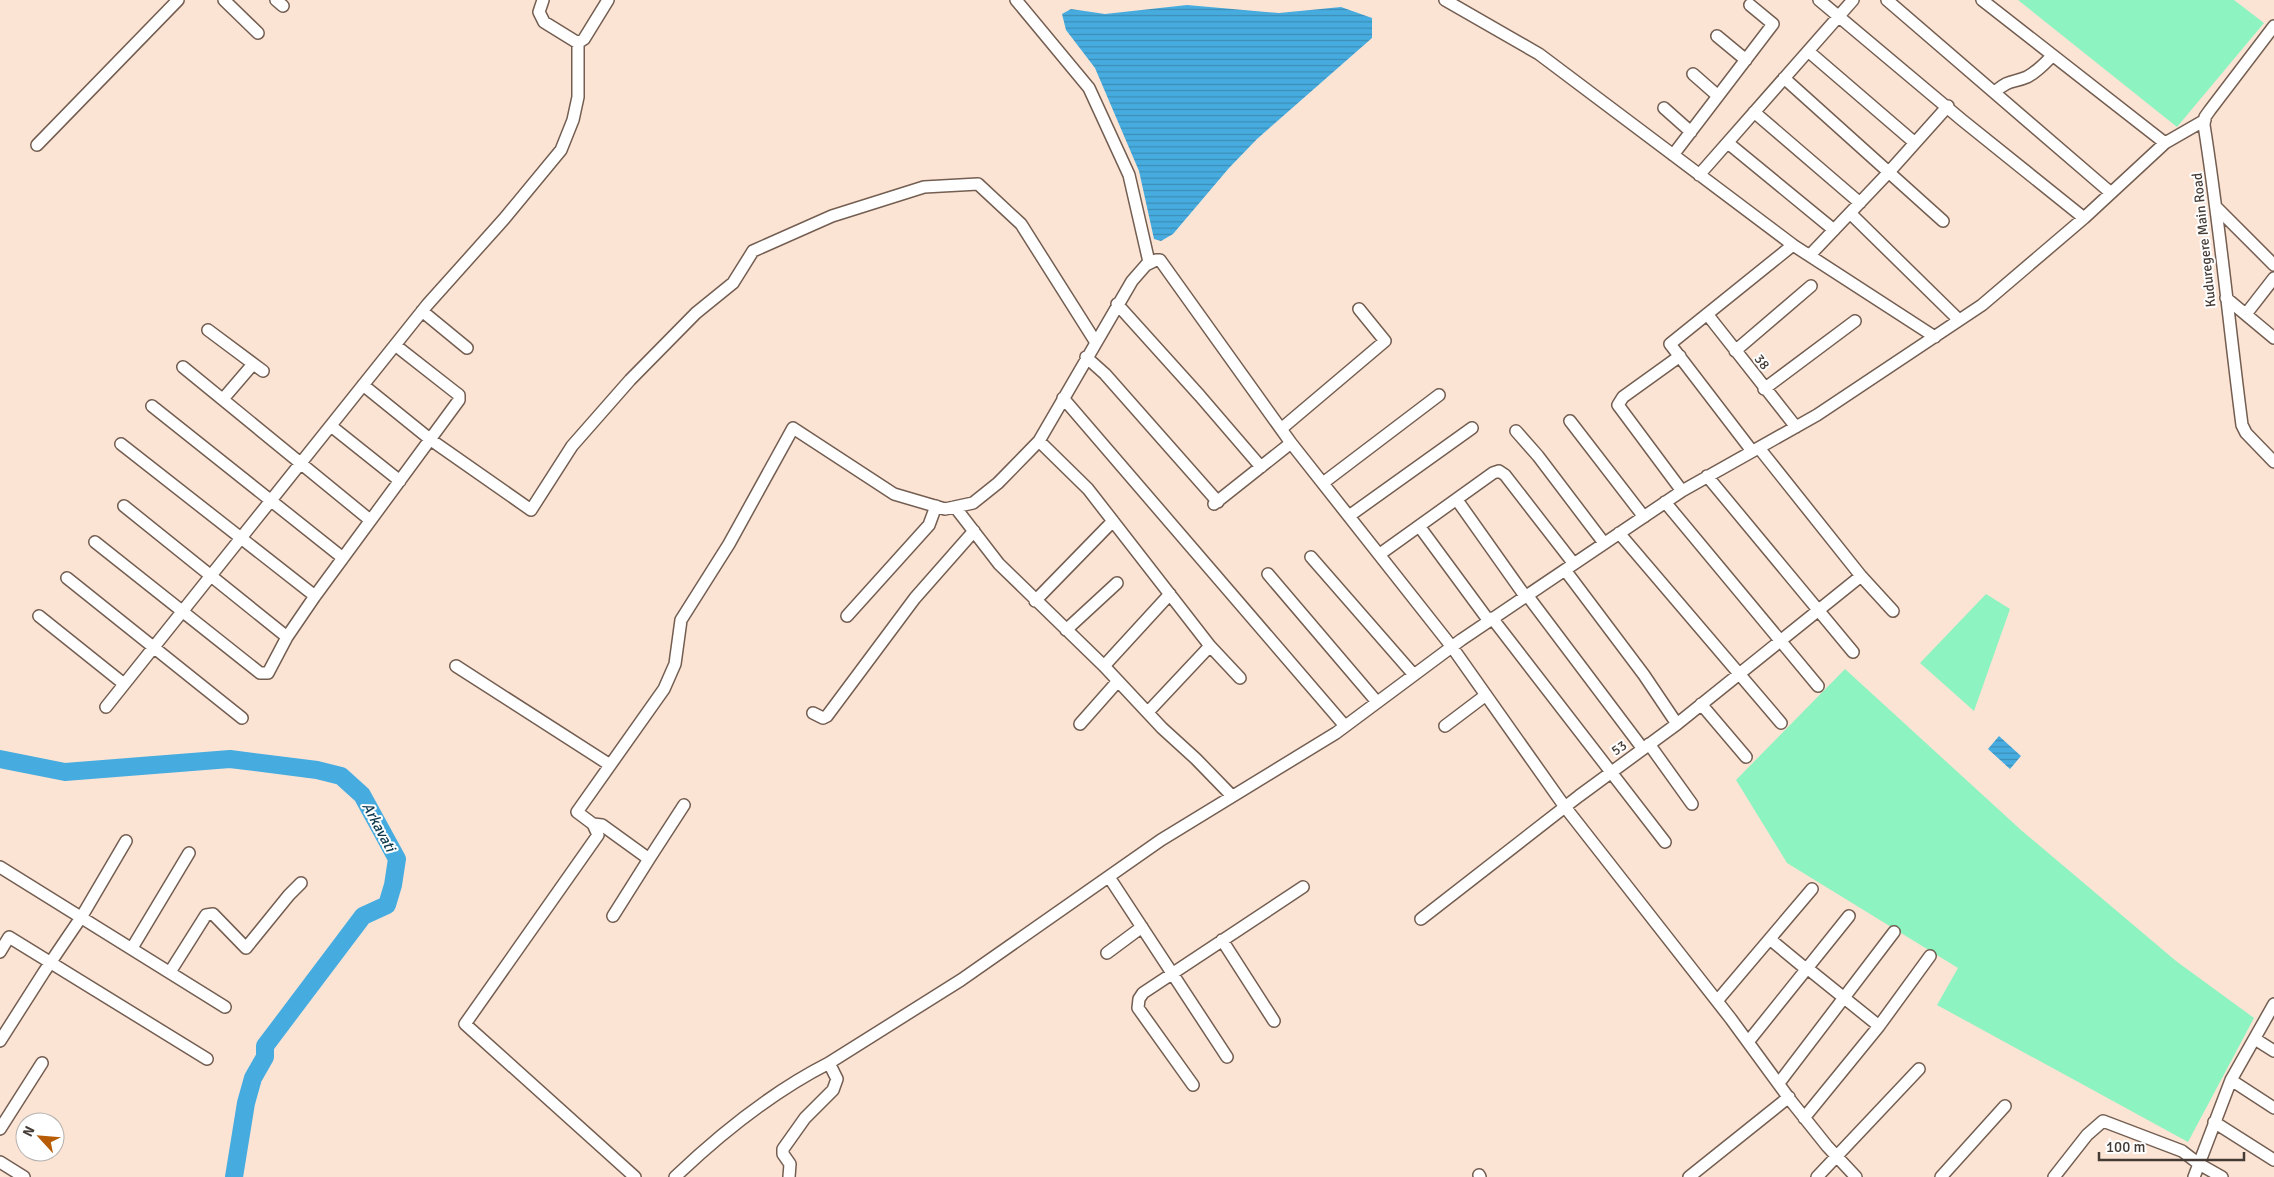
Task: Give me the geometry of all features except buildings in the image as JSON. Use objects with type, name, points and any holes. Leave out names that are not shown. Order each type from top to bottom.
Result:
[{"type":"street","points":[[37,145],[178,0]]},
{"type":"street","points":[[224,0],[258,33]]},
{"type":"street","points":[[542,0],[539,12],[544,22],[578,43]]},
{"type":"street","points":[[578,43],[584,39],[608,0]]},
{"type":"street","points":[[1016,0],[1090,88],[1129,175],[1155,261],[1281,429],[1452,647],[1565,807],[1717,1001],[1804,1118],[1856,1177]]},
{"type":"street","points":[[1446,0],[1539,54],[1793,245],[1935,337]]},
{"type":"street","points":[[1819,0],[1948,106],[1962,120],[2084,218]]},
{"type":"street","points":[[1699,175],[1853,0]]},
{"type":"street","points":[[1887,0],[2112,193]]},
{"type":"street","points":[[1982,0],[2165,143]]},
{"type":"street","points":[[1673,155],[1773,24],[1750,5]]},
{"type":"street","points":[[675,1177],[715,1140],[810,1073],[961,980],[1161,840],[1345,726],[1452,647],[1665,502],[1707,476],[1817,415],[1982,305],[2084,218],[2165,143],[2205,120],[2210,110],[2274,26]]},
{"type":"street","points":[[1717,36],[1746,60]]},
{"type":"street","points":[[106,707],[422,311],[504,219],[561,150],[573,120],[578,98],[578,43]]},
{"type":"street","points":[[1808,51],[1915,143]]},
{"type":"street","points":[[1995,92],[2008,81],[2026,78],[2052,56]]},
{"type":"street","points":[[1693,74],[1718,96]]},
{"type":"street","points":[[1784,78],[1943,221]]},
{"type":"street","points":[[1810,255],[1889,172],[1948,106]]},
{"type":"street","points":[[1664,108],[1691,132]]},
{"type":"street","points":[[1754,112],[1860,203]]},
{"type":"street","name":"Kuduregere Main Road","points":[[2205,120],[2242,425],[2246,433],[2274,462]]},
{"type":"street","points":[[1728,143],[1834,230]]},
{"type":"street","points":[[364,385],[430,440],[531,510],[572,446],[630,380],[696,313],[733,283],[753,251],[832,216],[924,187],[978,184],[1021,224],[1095,341]]},
{"type":"street","points":[[2217,208],[2274,265]]},
{"type":"street","points":[[1850,213],[1959,320]]},
{"type":"street","points":[[1793,245],[1670,344],[1861,576],[1893,611]]},
{"type":"street","points":[[635,1177],[465,1024],[598,835],[593,824],[577,812],[664,689],[675,664],[681,620],[729,544],[793,428],[894,494],[946,509],[973,504],[998,483],[1039,441],[1117,304],[1132,281],[1155,261]]},
{"type":"street","points":[[2246,314],[2274,278]]},
{"type":"street","points":[[1735,351],[1811,286]]},
{"type":"street","points":[[2226,298],[2274,338]]},
{"type":"street","points":[[1117,304],[1261,467]]},
{"type":"street","points":[[1281,429],[1384,341],[1359,309]]},
{"type":"street","points":[[422,311],[466,348]]},
{"type":"street","name":"38","points":[[1708,314],[1764,389],[1796,427]]},
{"type":"street","points":[[1764,389],[1855,321]]},
{"type":"street","points":[[208,330],[263,371]]},
{"type":"street","points":[[96,542],[264,674],[271,669],[287,637],[315,596],[459,400],[459,395],[395,345]]},
{"type":"street","points":[[1680,356],[1622,398],[1618,405],[1682,491]]},
{"type":"street","points":[[1086,357],[1105,374],[1216,503],[1292,443]]},
{"type":"street","points":[[223,399],[253,364]]},
{"type":"street","points":[[183,367],[370,520]]},
{"type":"street","points":[[1323,482],[1439,395]]},
{"type":"street","points":[[1063,398],[1345,726]]},
{"type":"street","points":[[152,406],[343,558]]},
{"type":"street","points":[[1570,421],[1644,517]]},
{"type":"street","points":[[332,426],[400,481]]},
{"type":"street","points":[[1349,516],[1472,428]]},
{"type":"street","points":[[1516,431],[1538,456],[1604,543]]},
{"type":"street","points":[[1039,441],[1088,489],[1210,646],[1240,678]]},
{"type":"street","points":[[122,444],[315,596]]},
{"type":"street","points":[[1380,554],[1493,473],[1499,471],[1505,475],[1677,724]]},
{"type":"street","points":[[1707,476],[1853,652]]},
{"type":"street","points":[[1456,500],[1526,596],[1692,804]]},
{"type":"street","points":[[1665,502],[1818,686]]},
{"type":"street","points":[[124,506],[287,637]]},
{"type":"street","points":[[847,616],[928,526],[936,506]]},
{"type":"street","points":[[955,507],[999,564],[1104,666],[1162,728],[1232,796]]},
{"type":"street","points":[[1035,601],[1113,521]]},
{"type":"street","points":[[1419,526],[1665,842]]},
{"type":"street","points":[[813,713],[823,718],[827,716],[915,598],[974,531]]},
{"type":"street","points":[[1620,533],[1781,723]]},
{"type":"street","points":[[1311,557],[1414,675]]},
{"type":"street","points":[[1268,574],[1377,702]]},
{"type":"street","name":"53","points":[[1422,919],[1579,796],[1677,724],[1861,576]]},
{"type":"street","points":[[67,578],[242,718]]},
{"type":"street","points":[[1066,630],[1117,583]]},
{"type":"street","points":[[1104,666],[1170,594]]},
{"type":"street","points":[[39,616],[124,684]]},
{"type":"street","points":[[1148,712],[1210,646]]},
{"type":"street","points":[[456,666],[610,765]]},
{"type":"street","points":[[1080,724],[1118,681]]},
{"type":"street","points":[[1445,726],[1486,695]]},
{"type":"street","points":[[1701,704],[1746,757]]},
{"type":"street","points":[[613,916],[684,805]]},
{"type":"street","points":[[593,824],[602,825],[649,858]]},
{"type":"street","points":[[0,1041],[50,962],[82,916],[126,840]]},
{"type":"street","points":[[132,948],[189,853]]},
{"type":"street","points":[[0,866],[225,1006]]},
{"type":"street","points":[[1109,877],[1227,1057]]},
{"type":"street","points":[[170,972],[206,915],[213,914],[246,948],[301,883]]},
{"type":"street","points":[[1193,1085],[1138,1008],[1138,999],[1222,940],[1303,887]]},
{"type":"street","points":[[1717,1001],[1771,940],[1812,889]]},
{"type":"street","points":[[1748,1042],[1809,970],[1849,916]]},
{"type":"street","points":[[1107,953],[1142,927]]},
{"type":"street","points":[[1779,1083],[1894,932]]},
{"type":"street","points":[[0,952],[5,934],[207,1059]]},
{"type":"street","points":[[1222,940],[1274,1021]]},
{"type":"street","points":[[1771,940],[1845,997],[1879,1026]]},
{"type":"street","points":[[1804,1118],[1879,1026],[1930,956]]},
{"type":"street","points":[[2194,1177],[2231,1080],[2274,1004]]},
{"type":"street","points":[[2255,1039],[2274,1051]]},
{"type":"street","points":[[0,1129],[42,1063]]},
{"type":"street","points":[[789,1177],[790,1164],[783,1154],[783,1149],[805,1118],[833,1090],[837,1080],[829,1063]]},
{"type":"street","points":[[1817,1177],[1919,1069]]},
{"type":"street","points":[[2231,1080],[2274,1108]]},
{"type":"street","points":[[1690,1177],[1788,1097]]},
{"type":"street","points":[[1941,1177],[2005,1106]]},
{"type":"street","points":[[2054,1177],[2087,1135],[2103,1121],[2182,1151],[2198,1164],[2222,1177]]},
{"type":"street","points":[[2214,1122],[2274,1160]]},
{"type":"street","points":[[0,1162],[24,1177]]},
{"type":"green space","points":[[2018,0],[2234,0],[2264,23],[2177,127]]},
{"type":"green space","points":[[1986,594],[2010,609],[1974,711],[1920,663]]},
{"type":"green space","points":[[1845,669],[2021,830],[2176,961],[2254,1018],[2188,1142],[1937,1005],[1958,968],[1787,863],[1736,780]]},
{"type":"water","points":[[1187,5],[1279,13],[1341,7],[1372,18],[1372,38],[1257,139],[1229,168],[1173,234],[1161,241],[1154,239],[1139,171],[1095,68],[1066,30],[1062,14],[1071,9],[1105,14]]},
{"type":"water","points":[[1999,736],[2021,756],[2010,769],[1988,749]]},
{"type":"waterway","name":"Arkavati","points":[[0,759],[65,772],[230,759],[317,770],[341,776],[362,795],[397,859],[393,885],[387,905],[363,916],[265,1046],[265,1057],[253,1078],[246,1103],[234,1177]]}]
